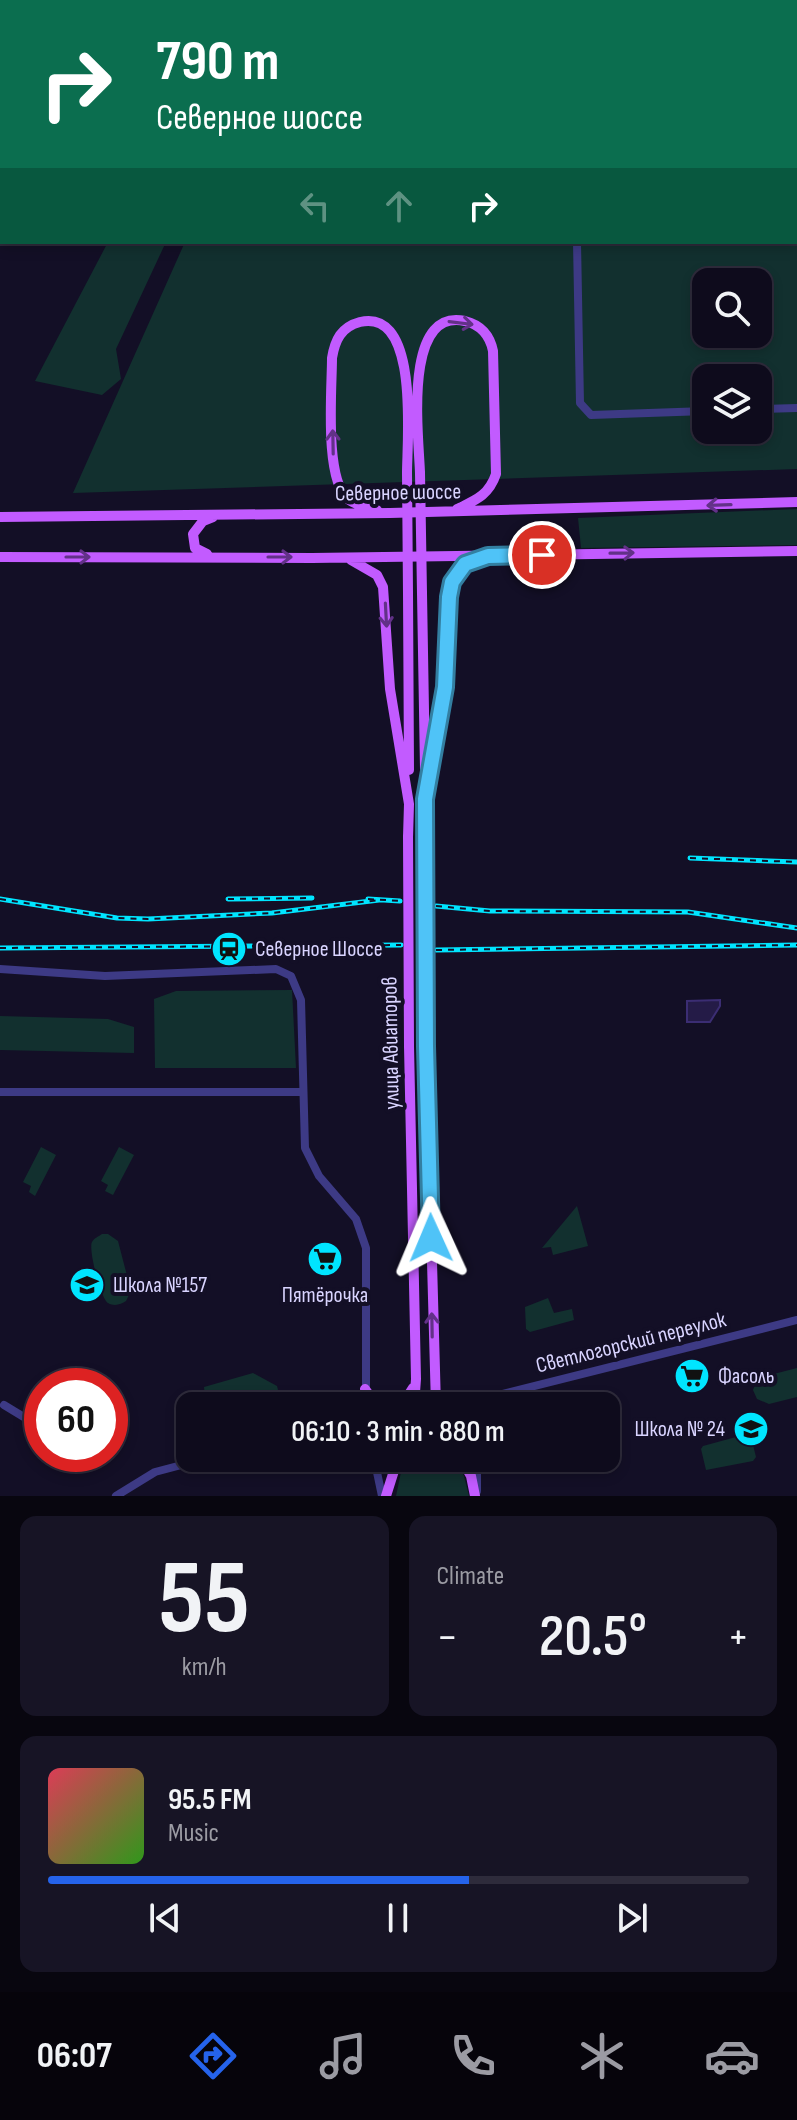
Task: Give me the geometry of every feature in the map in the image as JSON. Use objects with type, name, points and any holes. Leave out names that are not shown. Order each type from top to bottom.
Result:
[{"type":"main road","points":[[425,799],[418,374],[424,346],[432,332],[443,322],[458,320],[472,323],[483,330],[491,341],[496,474],[491,487],[482,497],[452,512]]},
{"type":"main road","points":[[390,513],[357,505],[348,499],[336,476],[332,358],[335,342],[350,325],[365,321],[378,323],[390,330],[406,367],[409,804]]},
{"type":"main road","name":"Северное шоссе","points":[[0,517],[452,512],[797,502]]},
{"type":"main road","points":[[215,516],[196,527],[193,541],[201,553],[216,557]]},
{"type":"main road","points":[[0,557],[488,556],[797,551]]},
{"type":"main road","name":"улица Авиаторов","points":[[436,1392],[426,1046],[425,799],[445,687],[452,582],[465,564],[488,556]]},
{"type":"main road","name":"улица Авиаторов","points":[[346,557],[377,575],[383,587],[390,689],[409,804],[409,1046],[415,1392]]},
{"type":"main road","points":[[411,1392],[416,1379]]},
{"type":"main road","points":[[384,1496],[393,1472]]},
{"type":"main road","points":[[469,1472],[476,1496]]},
{"type":"street","points":[[577,244],[580,403],[591,415],[692,411]]},
{"type":"street","points":[[772,409],[797,408]]},
{"type":"street","points":[[0,969],[105,976],[276,969],[284,971],[295,981],[301,1000],[302,1137],[310,1162],[356,1219],[363,1236],[367,1273],[365,1392]]},
{"type":"street","points":[[0,1092],[302,1092]]},
{"type":"street","name":"Светлогорский переулок","points":[[521,1392],[797,1320]]},
{"type":"street","points":[[4,1405],[24,1417]]},
{"type":"street","points":[[116,1496],[155,1472],[176,1466]]},
{"type":"street","points":[[378,1472],[384,1496]]},
{"type":"street","points":[[476,1496],[477,1472]]},
{"type":"green space","points":[[107,244],[165,244],[116,349],[121,379],[102,395],[35,381]]},
{"type":"green space","points":[[184,244],[797,244],[797,469],[73,493]]},
{"type":"green space","points":[[797,509],[797,545],[581,548],[578,518]]},
{"type":"green space","points":[[292,990],[296,1068],[155,1068],[154,999],[176,991]]},
{"type":"green space","points":[[0,1016],[108,1019],[134,1027],[134,1053],[0,1050]]},
{"type":"green space","points":[[41,1147],[56,1155],[35,1196],[29,1192],[31,1186],[23,1182]]},
{"type":"green space","points":[[119,1147],[134,1155],[113,1195],[105,1191],[108,1185],[101,1181]]},
{"type":"green space","points":[[577,1206],[588,1246],[553,1255],[551,1247],[542,1248]]},
{"type":"green space","points":[[102,1234],[108,1234],[118,1241],[131,1291],[126,1301],[118,1305],[105,1300],[93,1263],[92,1242]]},
{"type":"green space","points":[[548,1298],[554,1313],[572,1309],[574,1320],[530,1332],[526,1329],[525,1307]]},
{"type":"green space","points":[[797,1368],[797,1397],[769,1404],[757,1399],[753,1390],[758,1378]]},
{"type":"green space","points":[[253,1373],[277,1386],[278,1392],[205,1392],[204,1387]]},
{"type":"green space","points":[[747,1434],[751,1437],[756,1457],[753,1461],[706,1470],[703,1446]]},
{"type":"green space","points":[[401,1472],[462,1472],[469,1496],[396,1496]]},
{"type":"building","points":[[720,1000],[720,1006],[710,1022],[687,1022],[687,1001]]},
{"type":"railway","points":[[690,858],[797,862]]},
{"type":"railway","points":[[228,899],[312,898]]},
{"type":"railway","points":[[0,899],[117,918],[148,919],[272,913],[379,900]]},
{"type":"railway","points":[[368,899],[400,901]]},
{"type":"railway","points":[[436,906],[490,911],[688,912],[797,928]]},
{"type":"railway","points":[[0,948],[401,945]]},
{"type":"railway","points":[[436,950],[797,945]]},
{"type":"place","name":"Северное Шоссе","points":[[229,949]]},
{"type":"place","name":"Пятёрочка","points":[[325,1259]]},
{"type":"place","name":"Школа №157","points":[[87,1285]]},
{"type":"place","name":"Фасоль","points":[[692,1376]]},
{"type":"place","name":"Школа № 24","points":[[751,1429]]},
{"type":"route","points":[[431,1238],[425,799],[445,687],[449,597],[452,582],[465,564],[488,556],[542,555]]}]
